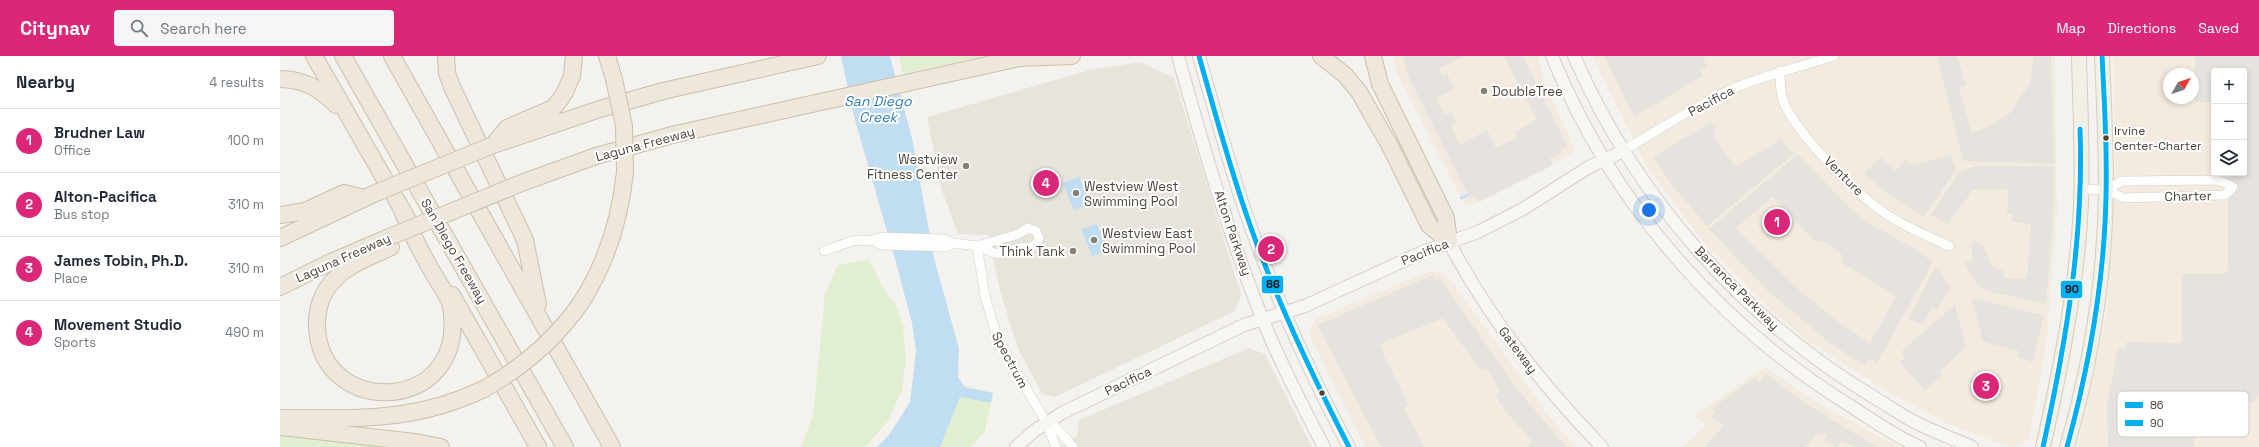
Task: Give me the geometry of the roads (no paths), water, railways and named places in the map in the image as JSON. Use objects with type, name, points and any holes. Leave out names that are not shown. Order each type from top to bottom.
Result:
[{"type":"highway","points":[[314,56],[538,447]]},
{"type":"highway","name":"San Diego Freeway","points":[[343,56],[564,447]]},
{"type":"highway","points":[[446,56],[447,73],[452,87],[525,240],[541,319]]},
{"type":"highway","points":[[498,141],[507,128],[553,108],[569,84],[574,56]]},
{"type":"highway","points":[[280,418],[398,416],[433,409],[484,389],[531,359],[558,332],[580,304],[598,273],[611,242],[620,208],[625,172],[624,126],[614,79],[607,56]]},
{"type":"highway","points":[[280,238],[364,198],[498,141],[600,108],[664,91],[818,56]]},
{"type":"highway","name":"Laguna Freeway","points":[[280,287],[333,261],[444,221],[451,211],[524,182],[596,156],[676,134],[1023,57],[1072,56]]},
{"type":"highway","points":[[1321,56],[1345,75],[1359,92],[1390,146],[1429,225],[1449,242]]},
{"type":"highway","points":[[1373,56],[1380,84],[1446,218],[1449,242]]},
{"type":"highway","points":[[390,58],[541,319],[612,447]]},
{"type":"highway","points":[[280,79],[297,80],[316,88],[324,93],[349,118]]},
{"type":"highway","points":[[280,215],[305,211],[344,193],[364,198]]},
{"type":"highway","points":[[389,242],[335,279],[322,298],[317,316],[319,341],[330,365],[350,383],[376,393],[405,391],[428,378],[445,358],[454,332],[451,306],[410,233],[402,210]]},
{"type":"highway","points":[[280,427],[415,442],[441,447]]},
{"type":"main road","name":"Alton Parkway","points":[[1178,56],[1229,225],[1263,318],[1287,374],[1324,447]]},
{"type":"main road","name":"Alton Parkway","points":[[1199,56],[1240,194],[1263,259],[1310,372],[1349,447]]},
{"type":"main road","name":"Barranca Parkway","points":[[1552,56],[1565,88],[1604,159],[1649,223],[1676,258],[1719,304],[1775,354],[1835,396],[1906,441],[1920,447]]},
{"type":"main road","name":"Barranca Parkway","points":[[1574,56],[1623,151],[1668,215],[1731,286],[1786,336],[1845,380],[1916,423],[1972,447]]},
{"type":"main road","points":[[2043,447],[2064,350],[2077,251],[2081,189],[2079,56]]},
{"type":"main road","points":[[2068,447],[2085,377],[2095,317],[2104,241],[2106,190],[2102,56]]},
{"type":"main road","name":"Pacifica","points":[[1016,447],[1046,422],[1194,349],[1263,318],[1304,306],[1449,242],[1478,232],[1522,209],[1604,159],[1623,151]]},
{"type":"main road","name":"Gateway","points":[[1449,242],[1482,301],[1527,364],[1602,447]]},
{"type":"street","name":"Pacifica","points":[[1623,151],[1668,123],[1731,89],[1780,71],[1834,56]]},
{"type":"street","name":"Venture","points":[[1780,71],[1780,88],[1788,111],[1800,131],[1835,168],[1870,202],[1883,212],[1904,225],[1949,246]]},
{"type":"street","name":"Charter","points":[[2081,189],[2106,190],[2124,198],[2225,195],[2233,187],[2218,180],[2122,181],[2106,190]]},
{"type":"street","points":[[824,251],[852,241],[872,240],[947,243],[977,246],[997,254],[1036,246],[1039,238],[1036,231],[1028,228],[1016,235],[977,246]]},
{"type":"street","name":"Spectrum","points":[[977,246],[985,296],[998,340],[1046,422],[1053,443],[1056,447]]},
{"type":"street","name":"Spectrum","points":[[1046,422],[1054,425],[1073,447]]},
{"type":"water","name":"San Diego Creek","points":[[841,56],[890,56],[912,138],[934,258],[959,349],[958,377],[965,387],[993,393],[991,403],[960,397],[940,447],[877,447],[889,435],[910,402],[916,351],[912,323],[853,113]]},
{"type":"water","name":"Westview West Swimming Pool","points":[[1079,177],[1089,203],[1074,210],[1063,183]]},
{"type":"water","name":"Westview East Swimming Pool","points":[[1097,224],[1107,251],[1092,256],[1081,229]]},
{"type":"waterway","points":[[1461,198],[1468,195]]},
{"type":"place","name":"DoubleTree","points":[[1484,91]]},
{"type":"place","name":"Irvine Center-Charter","points":[[2106,138]]},
{"type":"place","name":"Westview Fitness Center","points":[[966,166]]},
{"type":"place","name":"Movement Studio","points":[[1046,183]]},
{"type":"place","name":"Westview West Swimming Pool","points":[[1076,193]]},
{"type":"place","name":"Brudner Law","points":[[1777,222]]},
{"type":"place","name":"Westview East Swimming Pool","points":[[1094,240]]},
{"type":"place","name":"Alton-Pacifica","points":[[1271,249]]},
{"type":"place","name":"Think Tank","points":[[1073,251]]},
{"type":"place","name":"James Tobin, Ph.D.","points":[[1986,386]]}]
